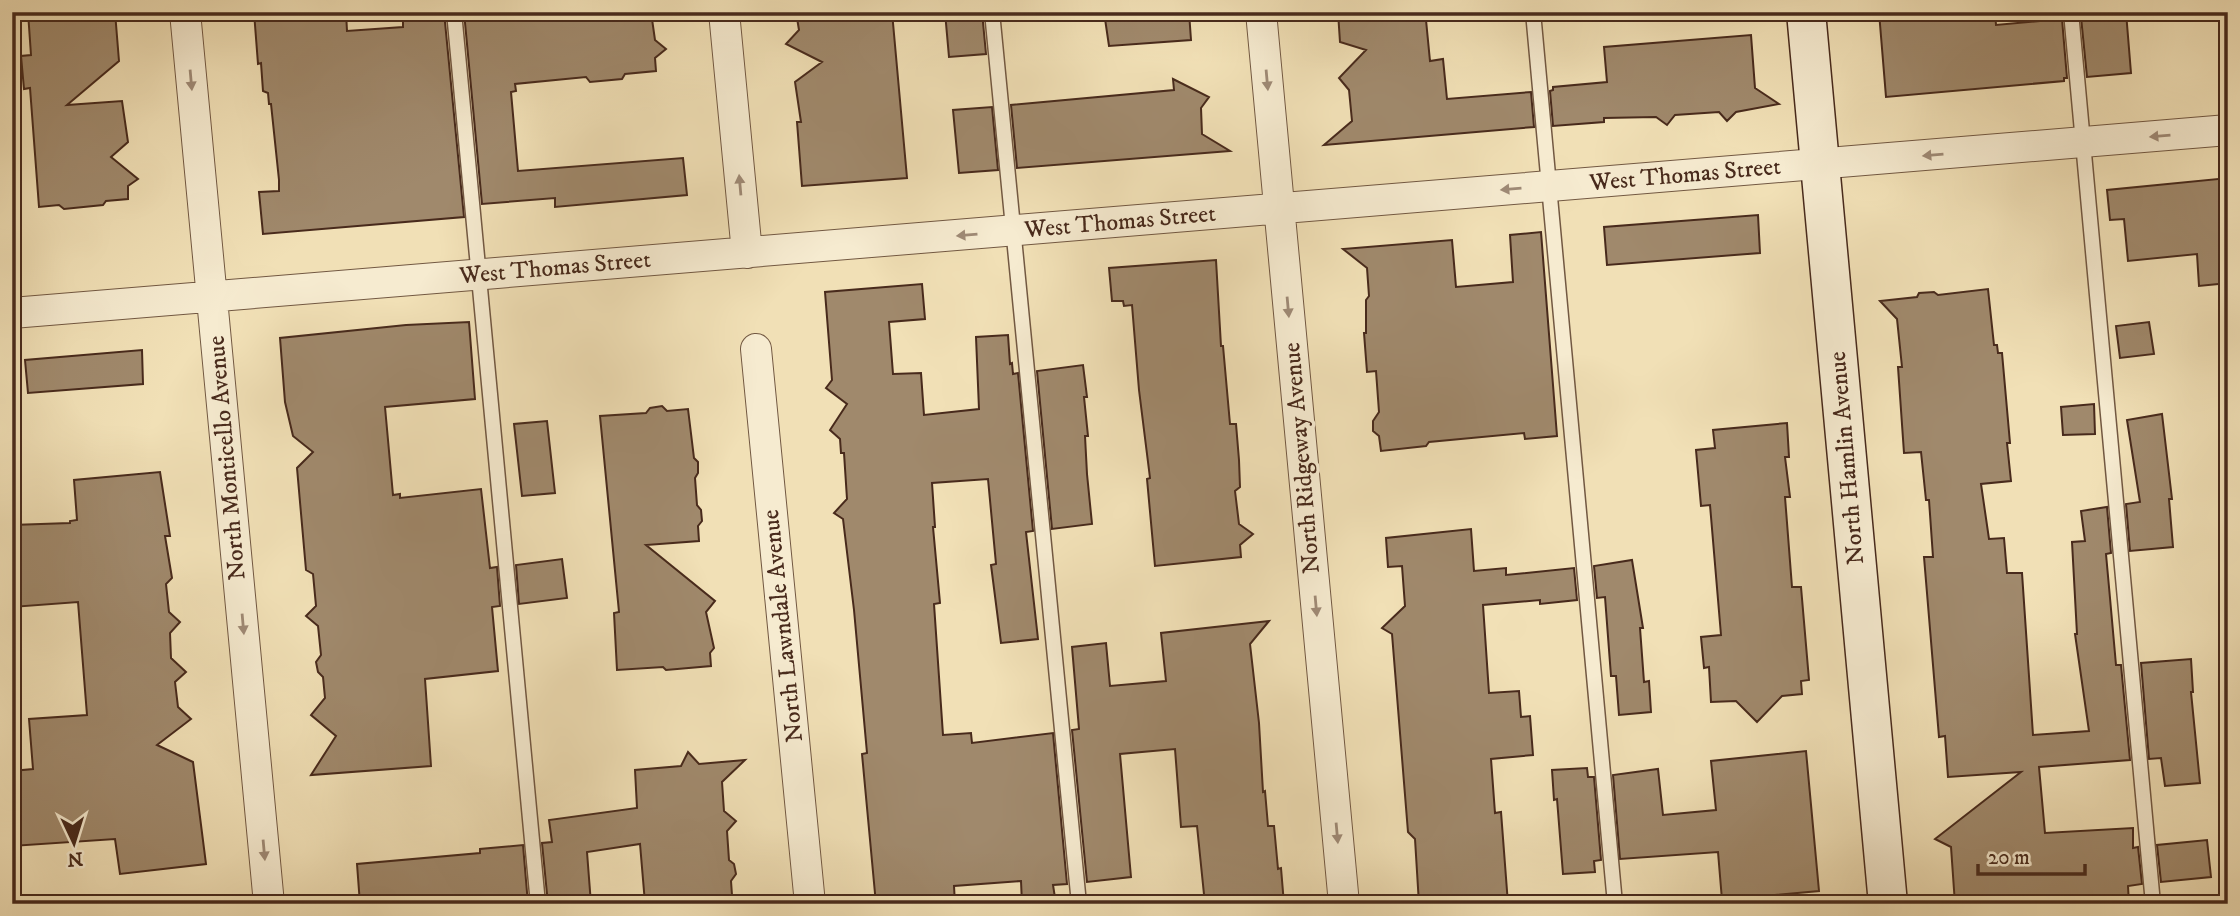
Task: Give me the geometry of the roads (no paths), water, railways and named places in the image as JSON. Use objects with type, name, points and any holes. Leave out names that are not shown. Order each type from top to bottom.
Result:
[{"type":"street","name":"North Monticello Avenue","points":[[185,12],[269,904]]},
{"type":"street","points":[[724,12],[747,253]]},
{"type":"street","name":"North Ridgeway Avenue","points":[[1261,12],[1344,904]]},
{"type":"street","name":"North Hamlin Avenue","points":[[1806,12],[1888,904]]},
{"type":"street","name":"West Thomas Street","points":[[12,313],[2228,130]]},
{"type":"street","name":"North Lawndale Avenue","points":[[755,349],[810,904]]},
{"type":"lane","points":[[454,12],[538,904]]},
{"type":"lane","points":[[992,12],[1079,904]]},
{"type":"lane","points":[[1533,12],[1615,904]]},
{"type":"lane","points":[[2071,12],[2153,904]]}]
